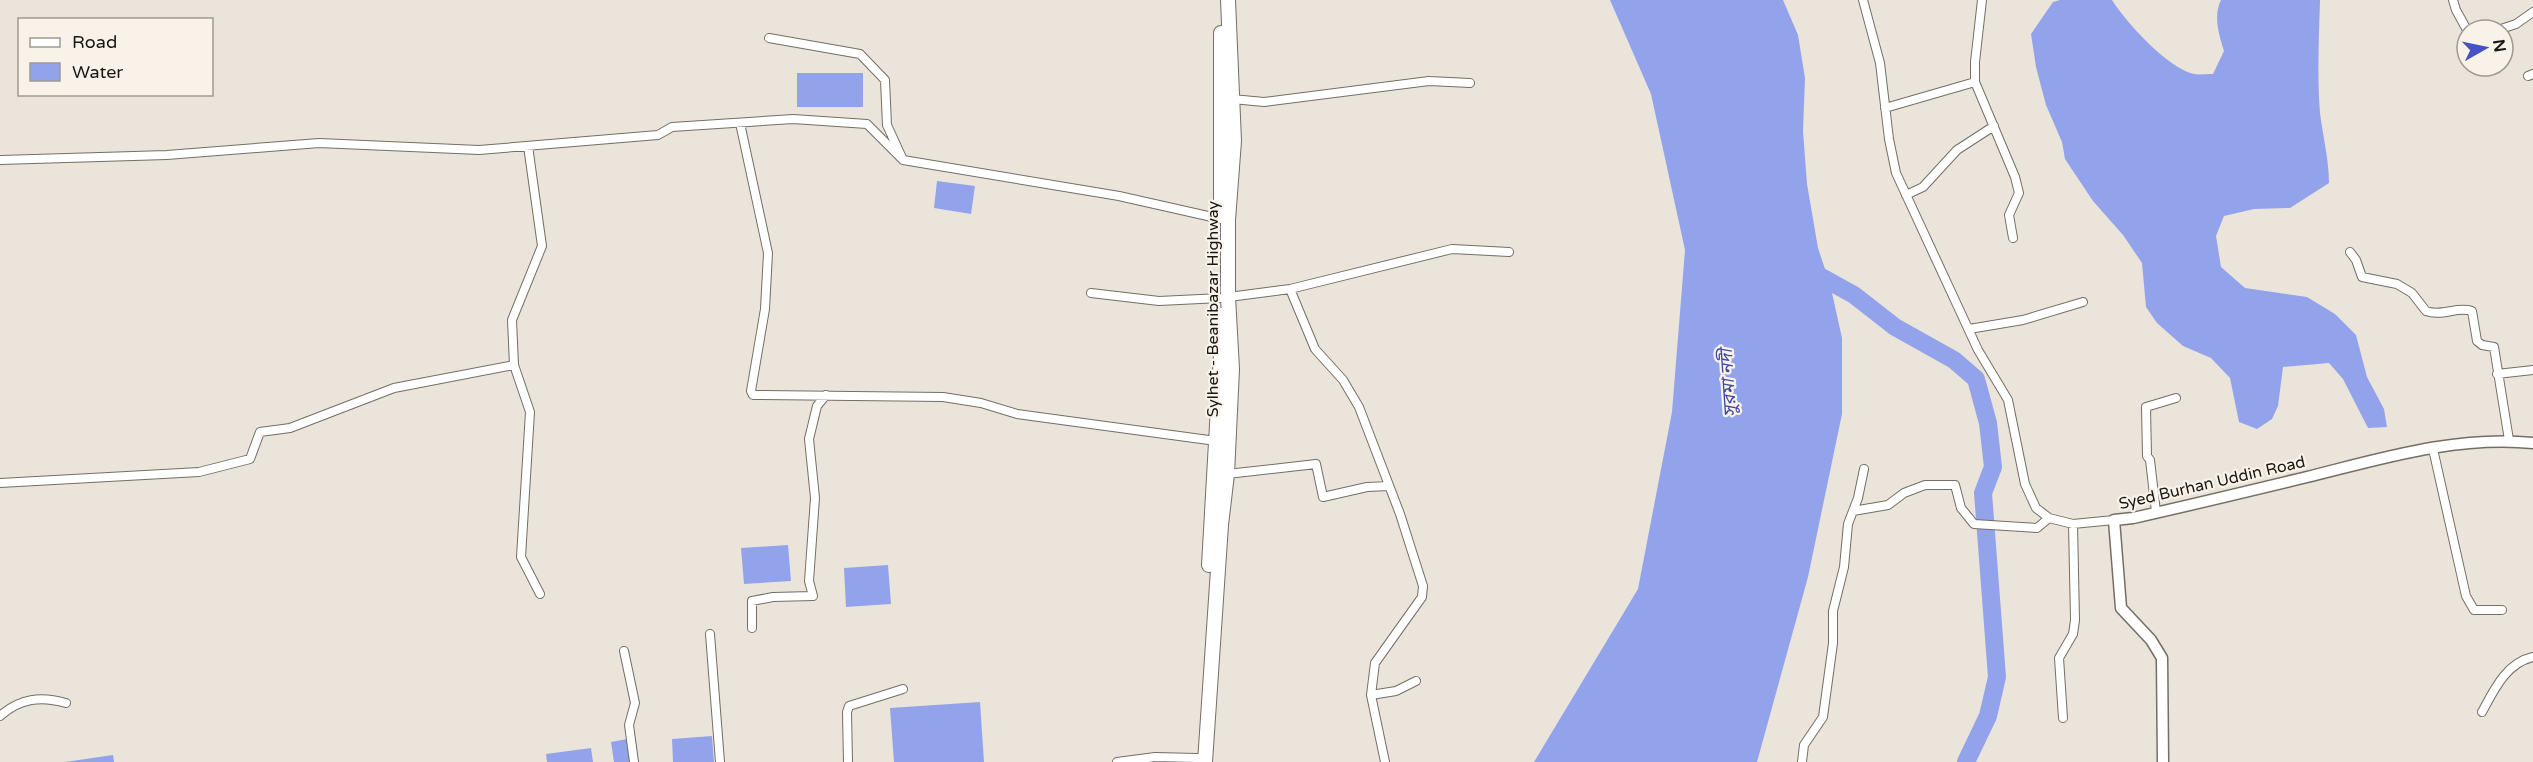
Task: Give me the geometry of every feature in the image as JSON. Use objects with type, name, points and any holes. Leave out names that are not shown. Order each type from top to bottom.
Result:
[{"type":"main road","name":"Sylhet - Beanibazar Highway","points":[[1199,761],[1227,474],[1232,369],[1224,297],[1221,219],[1220,0]]},
{"type":"main road","name":"Sylhet - Beanibazar Highway","points":[[1199,761],[1234,141],[1228,0]]},
{"type":"street","points":[[1863,0],[1880,63],[1896,173],[1978,350],[2008,400],[2025,484],[2036,508],[2049,518],[2073,524],[2114,520]]},
{"type":"street","points":[[1982,0],[1975,82],[2015,177],[2019,193],[2009,215],[2013,238]]},
{"type":"street","points":[[2453,0],[2461,18]]},
{"type":"street","points":[[2515,24],[2533,12]]},
{"type":"street","points":[[769,38],[860,54],[885,80],[887,125],[903,160]]},
{"type":"street","points":[[1232,99],[1264,102],[1429,81],[1470,83]]},
{"type":"street","points":[[1885,108],[1975,82]]},
{"type":"street","points":[[0,160],[167,155],[319,143],[479,150],[658,135],[672,126],[793,119],[867,124],[903,160],[1119,196],[1221,219]]},
{"type":"street","points":[[740,123],[768,253],[765,309],[751,391],[758,396],[943,397],[981,403],[1017,414],[1216,441]]},
{"type":"street","points":[[1906,195],[1923,187],[1957,150],[1994,126]]},
{"type":"street","points":[[528,146],[542,246],[512,320],[514,365],[530,412],[521,556],[540,594]]},
{"type":"street","points":[[1091,293],[1159,301],[1224,297],[1290,289],[1452,249],[1509,252]]},
{"type":"street","points":[[2350,252],[2356,260],[2362,278],[2397,284],[2412,293],[2426,311],[2444,314],[2466,309],[2472,310],[2477,341],[2481,345],[2494,347],[2509,440]]},
{"type":"street","points":[[1290,289],[1316,349],[1343,380],[1359,407],[1389,486],[1423,592],[1422,597],[1375,663],[1371,695],[1384,762]]},
{"type":"street","points":[[1969,329],[2023,320],[2083,302]]},
{"type":"street","points":[[0,483],[199,472],[250,459],[260,432],[290,428],[394,388],[514,365]]},
{"type":"street","points":[[2497,374],[2533,370]]},
{"type":"street","points":[[752,628],[752,601],[773,597],[813,596],[809,581],[815,498],[810,469],[809,439],[817,406],[826,395]]},
{"type":"street","points":[[2156,512],[2150,460],[2147,456],[2146,407],[2176,398]]},
{"type":"street","name":"Syed Burhan Uddin Road","points":[[2163,762],[2162,658],[2151,640],[2121,608],[2114,520],[2404,453],[2490,441],[2509,440],[2533,443]]},
{"type":"street","points":[[2433,449],[2466,596],[2474,610],[2502,610]]},
{"type":"street","points":[[1215,461],[1227,474],[1316,464],[1323,497],[1367,487],[1389,486]]},
{"type":"street","points":[[1802,762],[1804,745],[1823,717],[1833,643],[1833,611],[1844,567],[1848,524],[1864,469]]},
{"type":"street","points":[[1853,511],[1888,505],[1904,493],[1924,485],[1955,484],[1961,508],[1974,524],[2037,528],[2049,518]]},
{"type":"street","points":[[2063,718],[2059,657],[2073,634],[2075,620],[2073,524]]},
{"type":"street","points":[[710,634],[720,762]]},
{"type":"street","points":[[624,651],[635,703],[629,725],[634,762]]},
{"type":"street","points":[[2481,712],[2499,680],[2519,662],[2533,657]]},
{"type":"street","points":[[1371,695],[1396,691],[1416,681]]},
{"type":"street","points":[[848,762],[847,712],[849,706],[903,689]]},
{"type":"street","points":[[0,716],[13,705],[47,698],[66,703]]},
{"type":"street","points":[[1117,762],[1155,757],[1199,761]]},
{"type":"water","name":"সুরমা নদী","points":[[1610,0],[1783,0],[1798,35],[1805,78],[1803,131],[1807,184],[1818,248],[1830,284],[1842,338],[1842,414],[1808,577],[1757,762],[1534,762],[1638,589],[1672,412],[1685,250],[1651,94]]},
{"type":"water","points":[[2112,0],[2137,32],[2172,63],[2194,74],[2213,74],[2224,51],[2217,19],[2221,0],[2320,0],[2319,99],[2329,183],[2290,208],[2254,209],[2224,216],[2216,236],[2221,267],[2245,288],[2307,297],[2335,314],[2356,335],[2367,377],[2384,409],[2387,427],[2368,428],[2343,379],[2329,363],[2283,367],[2278,406],[2272,419],[2257,429],[2239,422],[2230,378],[2211,358],[2183,346],[2157,323],[2146,307],[2142,263],[2123,235],[2093,201],[2065,159],[2062,142],[2046,105],[2036,67],[2031,34],[2053,2]]},
{"type":"water","points":[[797,73],[863,73],[863,107],[797,107]]},
{"type":"water","points":[[937,181],[975,186],[971,214],[934,208]]},
{"type":"water","points":[[788,545],[791,581],[744,584],[741,548]]},
{"type":"water","points":[[888,565],[891,604],[846,607],[844,568]]},
{"type":"water","points":[[980,702],[984,762],[894,762],[890,708]]},
{"type":"water","points":[[712,736],[714,762],[673,762],[672,739]]},
{"type":"water","points":[[627,739],[631,762],[614,762],[611,742]]},
{"type":"water","points":[[591,748],[593,762],[547,762],[546,754]]},
{"type":"water","points":[[113,755],[114,762],[65,762]]},
{"type":"waterway","points":[[1809,270],[1854,295],[1895,327],[1954,360],[1976,379],[1988,423],[1993,467],[1983,493],[1997,677],[1988,716],[1966,762]]}]
